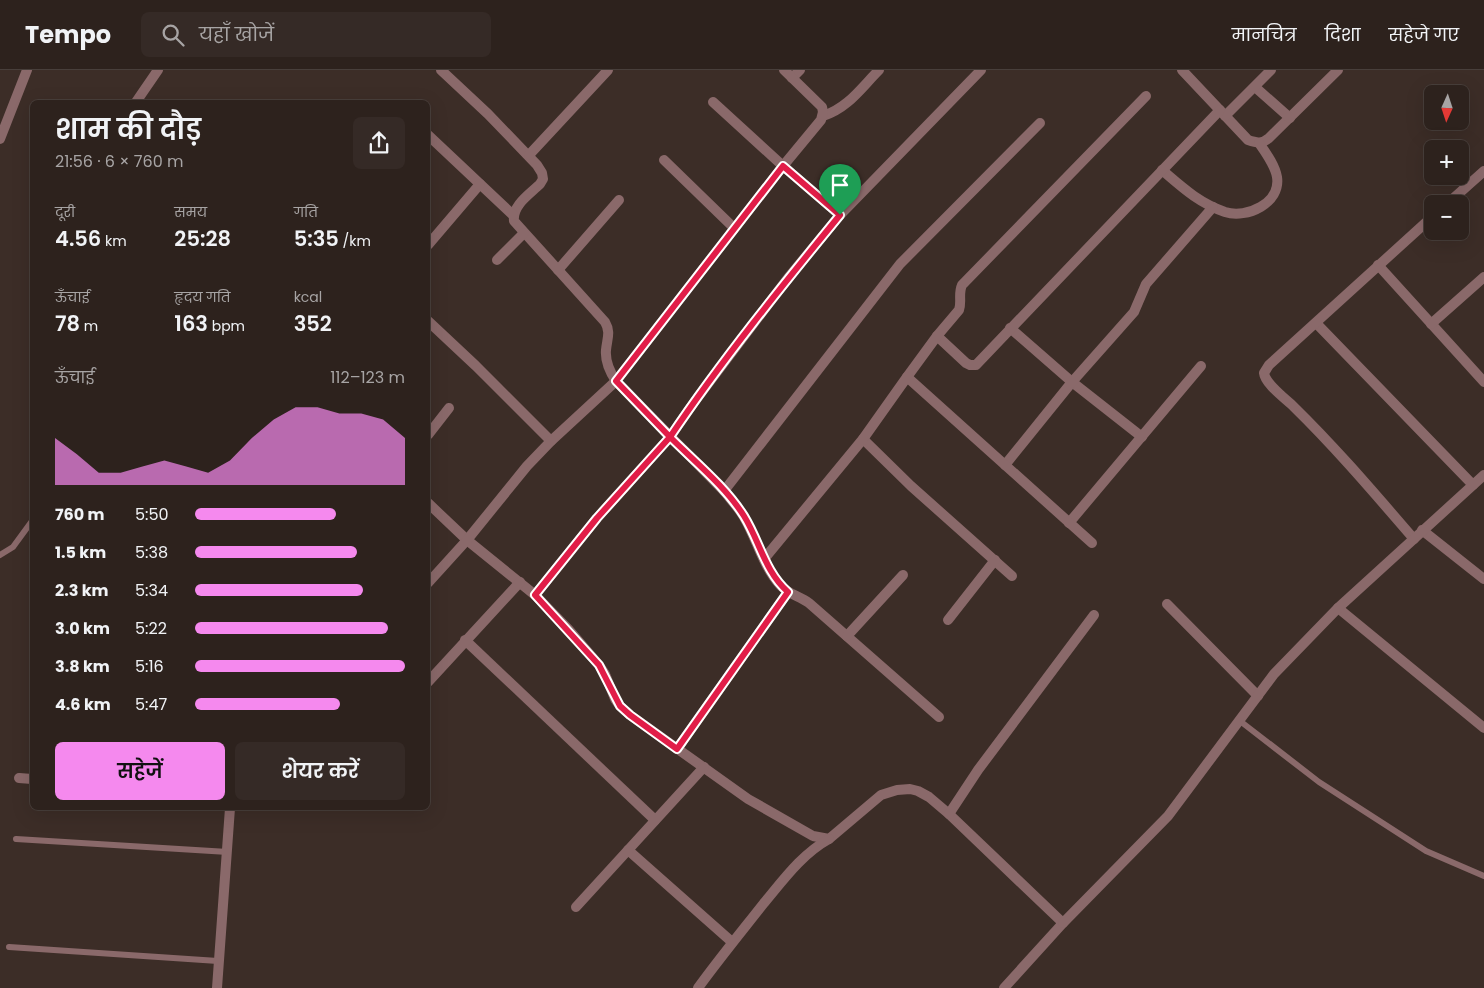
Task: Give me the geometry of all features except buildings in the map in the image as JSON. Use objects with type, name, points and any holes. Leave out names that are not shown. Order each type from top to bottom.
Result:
[{"type":"street","points":[[0,139],[27,70]]},
{"type":"street","points":[[137,100],[158,70]]},
{"type":"street","points":[[441,70],[529,155],[542,173],[543,179],[540,184],[519,204],[513,215]]},
{"type":"street","points":[[529,155],[608,70]]},
{"type":"street","points":[[784,70],[822,108],[823,116]]},
{"type":"street","points":[[792,78],[800,70]]},
{"type":"street","points":[[430,581],[467,540],[527,466],[551,441],[616,381],[823,116],[838,110],[848,103],[879,70]]},
{"type":"street","points":[[535,595],[597,518],[670,437],[694,401],[776,294],[840,215],[981,70]]},
{"type":"street","points":[[1182,70],[1248,140],[1259,143],[1269,138],[1338,70]]},
{"type":"street","points":[[937,336],[966,363],[973,365],[978,363],[1162,170],[1222,113],[1255,87],[1271,70]]},
{"type":"street","points":[[1255,87],[1290,118]]},
{"type":"street","points":[[764,559],[863,439],[906,377],[959,310],[959,294],[962,286],[1146,96]]},
{"type":"street","points":[[713,102],[840,215]]},
{"type":"street","points":[[724,491],[900,264],[1040,123]]},
{"type":"street","points":[[430,137],[513,215],[514,221],[524,233],[606,322],[609,333],[606,358],[616,381],[724,491],[745,518],[772,574],[788,592],[809,603],[939,717]]},
{"type":"street","points":[[1162,170],[1197,200],[1213,207],[1228,213],[1245,213],[1256,210],[1274,194],[1277,185],[1277,176],[1273,166],[1259,143]]},
{"type":"street","points":[[664,160],[734,228]]},
{"type":"street","points":[[1457,195],[1484,171]]},
{"type":"street","points":[[430,243],[480,184]]},
{"type":"street","points":[[558,270],[619,200]]},
{"type":"street","points":[[1004,465],[1072,382],[1134,312],[1146,284],[1213,207]]},
{"type":"street","points":[[1414,539],[1356,472],[1264,377],[1266,368],[1424,224]]},
{"type":"street","points":[[497,260],[524,233]]},
{"type":"street","points":[[1378,266],[1484,382]]},
{"type":"street","points":[[1431,324],[1484,277]]},
{"type":"street","points":[[430,323],[551,441]]},
{"type":"street","points":[[1316,323],[1473,485]]},
{"type":"street","points":[[1010,328],[1072,382],[1142,437]]},
{"type":"street","points":[[1069,523],[1201,366]]},
{"type":"street","points":[[906,377],[1092,544]]},
{"type":"street","points":[[430,432],[449,408]]},
{"type":"street","points":[[863,439],[911,486],[1012,576]]},
{"type":"street","points":[[1004,988],[1063,923],[1168,816],[1274,674],[1338,608],[1484,475]]},
{"type":"street","points":[[430,505],[467,540],[535,595],[599,665],[620,706],[630,715],[748,799],[813,836],[829,839]]},
{"type":"street","points":[[1422,530],[1484,579]]},
{"type":"street","points":[[948,620],[995,560]]},
{"type":"street","points":[[847,636],[903,575]]},
{"type":"street","points":[[430,680],[520,582]]},
{"type":"street","points":[[677,749],[788,592]]},
{"type":"street","points":[[1167,604],[1258,696]]},
{"type":"street","points":[[1338,608],[1484,728]]},
{"type":"street","points":[[949,814],[978,770],[1094,615]]},
{"type":"street","points":[[465,640],[655,820]]},
{"type":"street","points":[[576,907],[704,767]]},
{"type":"street","points":[[19,778],[30,779]]},
{"type":"street","points":[[698,988],[732,942],[797,864],[816,846],[829,839],[881,795],[897,790],[918,791],[929,797],[1063,923]]},
{"type":"street","points":[[217,988],[230,810]]},
{"type":"street","points":[[628,850],[732,942]]},
{"type":"lane","points":[[0,554],[13,547],[30,524]]},
{"type":"lane","points":[[1240,720],[1319,782],[1426,851],[1484,876]]},
{"type":"lane","points":[[16,839],[228,852]]},
{"type":"lane","points":[[9,947],[218,961]]},
{"type":"route","points":[[840,215],[783,166],[616,381],[670,437],[597,518],[535,595],[599,665],[620,706],[677,749],[788,592],[772,574],[745,518],[724,491],[670,437],[694,401],[788,278],[840,215]]}]
